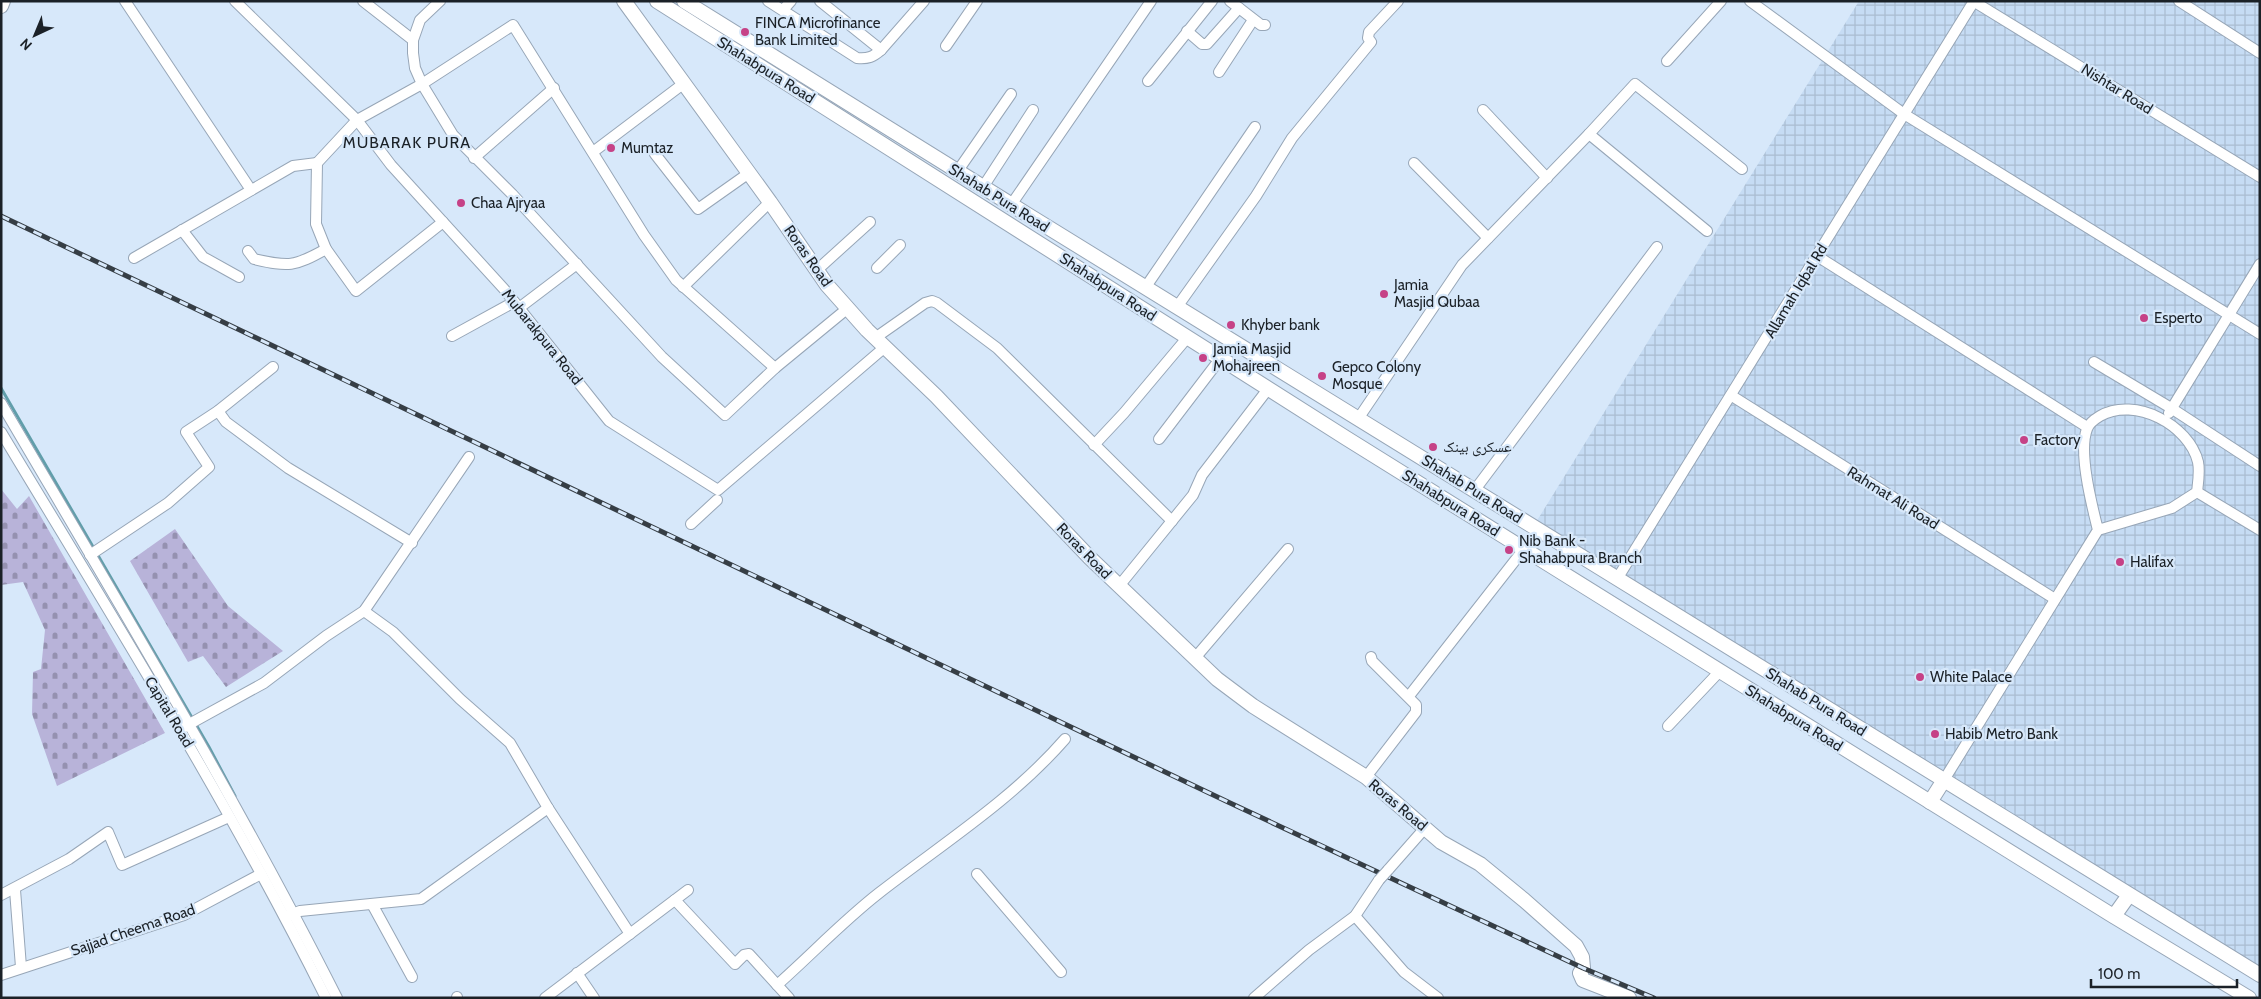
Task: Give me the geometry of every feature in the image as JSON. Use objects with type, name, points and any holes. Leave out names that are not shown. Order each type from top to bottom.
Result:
[{"type":"main road","name":"Roras Road","points":[[624,1],[817,270],[848,308],[880,343],[936,396],[1119,586],[1217,679],[1253,706],[1366,777],[1441,842],[1480,864],[1572,942],[1582,957],[1584,968],[1580,973],[1583,980],[1629,998]]},
{"type":"main road","name":"Shahabpura Road","points":[[657,1],[1220,359],[1930,802],[2249,998]]},
{"type":"main road","name":"Shahab Pura Road","points":[[684,1],[1028,216],[2260,975]]},
{"type":"main road","points":[[989,212],[996,208],[1000,201],[1005,201]]},
{"type":"main road","points":[[1020,232],[1019,224],[1022,219],[1028,216]]},
{"type":"main road","points":[[1605,599],[1617,579]]},
{"type":"main road","points":[[1930,802],[1944,780]]},
{"type":"main road","points":[[2114,916],[2129,895]]},
{"type":"street","points":[[124,1],[251,190]]},
{"type":"street","name":"Mubarakpura Road","points":[[235,1],[357,120],[391,165],[516,305],[608,421],[718,490],[880,343]]},
{"type":"street","points":[[363,1],[413,40]]},
{"type":"street","points":[[440,1],[420,20],[413,40],[415,68],[422,84],[453,135],[512,194],[662,357],[725,415],[775,368],[848,308]]},
{"type":"street","points":[[768,1],[857,58],[873,57],[924,1]]},
{"type":"street","points":[[783,10],[791,1]]},
{"type":"street","points":[[820,1],[881,50]]},
{"type":"street","points":[[946,46],[978,1]]},
{"type":"street","points":[[1005,201],[1151,1]]},
{"type":"street","points":[[1148,81],[1212,1]]},
{"type":"street","points":[[1230,1],[1253,20],[1261,25],[1265,25]]},
{"type":"street","points":[[1177,307],[1256,196],[1292,138],[1371,42],[1368,38],[1369,32],[1398,1]]},
{"type":"street","points":[[1668,61],[1721,1]]},
{"type":"street","points":[[1750,1],[1904,114],[2260,334]]},
{"type":"street","name":"Allamah Iqbal Rd","points":[[1617,579],[1732,396],[1974,1]]},
{"type":"street","name":"Nishtar Road","points":[[1974,1],[2260,177]]},
{"type":"street","points":[[2179,1],[2260,53]]},
{"type":"street","points":[[1187,31],[1202,44],[1207,44],[1240,8]]},
{"type":"street","points":[[1219,72],[1253,20]]},
{"type":"street","points":[[134,258],[293,166],[317,163],[357,120],[422,84],[513,25],[644,234],[683,287],[775,368]]},
{"type":"street","points":[[593,152],[683,84]]},
{"type":"street","points":[[1358,418],[1462,265],[1635,84],[1742,169]]},
{"type":"street","points":[[474,158],[554,88]]},
{"type":"street","points":[[957,172],[1011,94]]},
{"type":"street","points":[[983,187],[1033,110]]},
{"type":"street","points":[[1483,110],[1546,178]]},
{"type":"street","points":[[1145,288],[1255,127]]},
{"type":"street","points":[[1589,134],[1707,231]]},
{"type":"street","points":[[655,154],[698,209],[749,173]]},
{"type":"street","points":[[317,163],[316,224],[326,250],[356,291],[443,222]]},
{"type":"street","points":[[1414,163],[1488,238]]},
{"type":"street","points":[[683,287],[770,202]]},
{"type":"street","points":[[817,270],[870,222]]},
{"type":"street","points":[[182,230],[203,257],[239,277]]},
{"type":"street","points":[[877,268],[900,245]]},
{"type":"street","points":[[1474,491],[1657,246]]},
{"type":"street","points":[[248,251],[254,259],[283,266],[301,263],[326,250]]},
{"type":"street","points":[[1817,256],[2087,427]]},
{"type":"street","points":[[452,336],[516,305],[577,264]]},
{"type":"street","points":[[2164,420],[2260,264]]},
{"type":"street","points":[[880,343],[925,303],[932,301],[938,303],[997,348],[1172,522]]},
{"type":"street","points":[[1094,444],[1124,413],[1187,338]]},
{"type":"street","points":[[1159,439],[1220,359]]},
{"type":"street","points":[[2094,362],[2171,408],[2260,466]]},
{"type":"street","points":[[90,554],[168,503],[209,467],[186,432],[218,411],[273,367]]},
{"type":"street","points":[[1119,586],[1193,495],[1202,475],[1268,389]]},
{"type":"street","name":"Rahmat Ali Road","points":[[1732,396],[2055,599]]},
{"type":"street","points":[[1,403],[190,724],[294,913],[337,998]]},
{"type":"street","points":[[1944,780],[2098,530],[2172,508],[2196,492],[2199,471],[2195,454],[2182,437],[2164,420],[2149,413],[2123,410],[2108,412],[2087,427],[2085,462],[2098,530]]},
{"type":"street","points":[[218,411],[226,422],[288,468],[412,542]]},
{"type":"street","name":"Capital Road","points":[[1,432],[180,730],[261,874],[294,913],[326,998]]},
{"type":"street","points":[[180,730],[264,683],[326,636],[364,611],[470,457]]},
{"type":"street","points":[[2196,492],[2260,530]]},
{"type":"street","points":[[691,524],[717,500]]},
{"type":"street","points":[[1195,658],[1288,549]]},
{"type":"street","points":[[1409,696],[1524,549]]},
{"type":"street","points":[[364,611],[393,632],[460,698],[510,743],[548,808],[630,934]]},
{"type":"street","points":[[1366,777],[1416,712],[1416,705],[1409,696],[1370,657]]},
{"type":"street","points":[[1668,726],[1720,671]]},
{"type":"street","points":[[778,985],[877,894],[947,843],[1042,766],[1065,739]]},
{"type":"street","points":[[294,913],[421,899],[548,808]]},
{"type":"street","points":[[1,896],[70,859],[108,832],[122,865],[229,817]]},
{"type":"street","points":[[1254,998],[1309,950],[1355,916],[1379,880],[1425,828]]},
{"type":"street","name":"Sajjad Cheema Road","points":[[1,975],[184,915],[261,874]]},
{"type":"street","points":[[977,874],[1061,972]]},
{"type":"street","points":[[15,890],[21,968]]},
{"type":"street","points":[[544,998],[688,890]]},
{"type":"street","points":[[675,900],[734,964],[744,955],[749,954],[790,998]]},
{"type":"street","points":[[372,904],[412,977]]},
{"type":"street","points":[[1355,916],[1404,972],[1438,998]]},
{"type":"street","points":[[577,973],[594,998]]},
{"type":"shaded area","points":[[1859,1],[2260,1],[2260,975],[1533,527]]},
{"type":"green space","points":[[1,489],[17,509],[29,496],[165,733],[57,786],[32,714],[33,672],[41,669],[45,630],[23,582],[1,585]]},
{"type":"green space","points":[[175,529],[228,606],[283,651],[226,687],[203,656],[188,662],[130,561]]},
{"type":"waterway","points":[[1,388],[209,747],[235,796]]},
{"type":"railway","points":[[1,216],[1228,802],[1583,968],[1654,998]]},
{"type":"place","name":"FINCA Microfinance Bank Limited","points":[[745,32]]},
{"type":"place","name":"Mumtaz","points":[[611,148]]},
{"type":"place","name":"Chaa Ajryaa","points":[[461,203]]},
{"type":"place","name":"Jamia Masjid Qubaa","points":[[1384,294]]},
{"type":"place","name":"Esperto","points":[[2144,318]]},
{"type":"place","name":"Khyber bank","points":[[1231,325]]},
{"type":"place","name":"Jamia Masjid Mohajreen","points":[[1203,358]]},
{"type":"place","name":"Gepco Colony Mosque","points":[[1322,376]]},
{"type":"place","name":"Factory","points":[[2024,440]]},
{"type":"place","name":"عسکری بینک","points":[[1433,447]]},
{"type":"place","name":"Nib Bank - Shahabpura Branch","points":[[1509,550]]},
{"type":"place","name":"Halifax","points":[[2120,562]]},
{"type":"place","name":"White Palace","points":[[1920,677]]},
{"type":"place","name":"Habib Metro Bank","points":[[1935,734]]},
{"type":"district","name":"MUBARAK PURA","points":[[407,142]]}]
